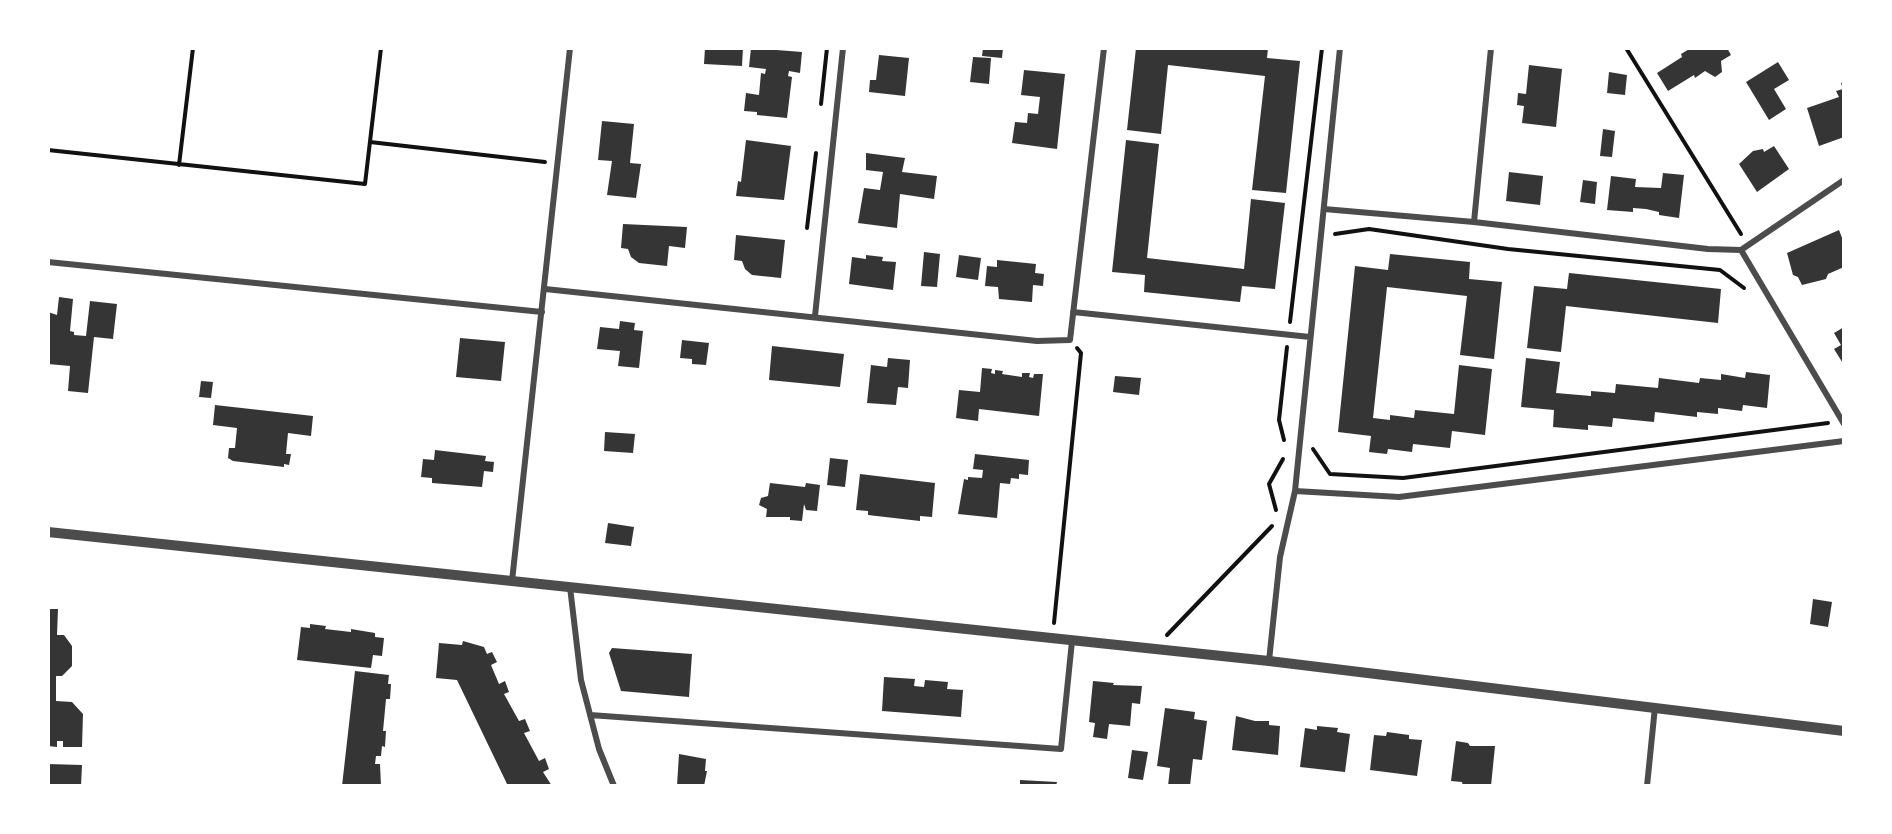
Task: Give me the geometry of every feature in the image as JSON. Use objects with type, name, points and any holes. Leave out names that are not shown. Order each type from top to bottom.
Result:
[{"type":"street","points":[[512,581],[570,48]]},
{"type":"street","points":[[815,316],[843,48]]},
{"type":"street","points":[[545,289],[1037,341],[1070,340],[1104,48]]},
{"type":"street","points":[[1269,661],[1280,557],[1295,491],[1340,48]]},
{"type":"street","points":[[1474,222],[1491,48]]},
{"type":"street","points":[[1324,209],[1474,222],[1708,249],[1741,250],[1844,180]]},
{"type":"street","points":[[1741,250],[1843,423]]},
{"type":"street","points":[[48,262],[542,312]]},
{"type":"street","points":[[1073,312],[1310,337]]},
{"type":"street","points":[[1295,491],[1399,497],[1844,441]]},
{"type":"street","points":[[48,532],[1269,661],[1844,731]]},
{"type":"street","points":[[570,587],[581,680],[599,749],[614,786]]},
{"type":"street","points":[[590,715],[1061,749],[1072,641]]},
{"type":"street","points":[[1647,786],[1655,707]]},
{"type":"path","points":[[179,165],[193,48]]},
{"type":"path","points":[[48,150],[365,184],[381,48]]},
{"type":"path","points":[[820,113],[827,48]]},
{"type":"path","points":[[1322,48],[1279,420],[1285,434],[1284,442],[1314,444],[1313,452],[1330,474],[1403,478],[1843,423]]},
{"type":"path","points":[[1626,48],[1741,234],[1741,250]]},
{"type":"path","points":[[370,142],[558,164]]},
{"type":"path","points":[[807,228],[817,146]]},
{"type":"path","points":[[1334,245],[1335,233],[1369,229],[1508,249],[1720,270],[1744,288]]},
{"type":"path","points":[[1052,639],[1081,353],[1070,340]]},
{"type":"path","points":[[1275,516],[1276,509],[1269,484],[1283,462],[1284,452]]},
{"type":"path","points":[[1164,638],[1269,532],[1274,523]]},
{"type":"building","points":[[705,48],[743,48],[742,66],[704,64]]},
{"type":"building","points":[[751,48],[802,52],[800,73],[789,71],[788,76],[792,77],[787,118],[757,115],[757,112],[744,111],[746,93],[759,95],[761,73],[765,74],[766,69],[749,67]]},
{"type":"building","points":[[983,48],[1003,48],[1002,58],[982,56]]},
{"type":"building","points":[[1136,48],[1268,48],[1267,58],[1300,61],[1286,193],[1252,190],[1265,76],[1168,65],[1161,134],[1127,130]]},
{"type":"building","points":[[1691,48],[1727,48],[1731,55],[1721,61],[1722,72],[1715,77],[1705,71],[1668,91],[1657,73],[1682,57],[1681,54]]},
{"type":"building","points":[[879,55],[909,58],[905,96],[869,92],[870,80],[876,80]]},
{"type":"building","points":[[973,57],[991,58],[989,84],[970,82]]},
{"type":"building","points":[[1778,62],[1789,80],[1774,89],[1786,109],[1769,120],[1746,82]]},
{"type":"building","points":[[1529,65],[1562,69],[1556,127],[1522,123],[1524,106],[1517,105],[1518,93],[1526,94]]},
{"type":"building","points":[[1024,70],[1065,74],[1057,149],[1012,143],[1015,122],[1027,123],[1028,113],[1038,114],[1040,97],[1021,95]]},
{"type":"building","points":[[1609,72],[1627,75],[1625,95],[1607,93]]},
{"type":"building","points":[[1844,82],[1844,137],[1819,146],[1807,108],[1839,97],[1836,91],[1843,89],[1841,83]]},
{"type":"building","points":[[602,121],[634,124],[630,163],[641,164],[636,198],[607,195],[612,161],[598,160]]},
{"type":"building","points":[[1603,129],[1615,131],[1612,157],[1600,156]]},
{"type":"building","points":[[746,140],[791,146],[784,200],[736,196],[738,181],[741,182]]},
{"type":"building","points":[[1126,140],[1159,144],[1147,258],[1244,269],[1251,199],[1285,203],[1275,289],[1242,286],[1240,302],[1144,292],[1145,275],[1112,272]]},
{"type":"building","points":[[1774,146],[1789,169],[1757,192],[1739,164],[1753,151],[1763,149],[1764,152]]},
{"type":"building","points":[[866,153],[905,158],[902,172],[937,176],[934,199],[900,194],[897,228],[858,223],[864,188],[880,190],[883,172],[866,170]]},
{"type":"building","points":[[1509,172],[1543,176],[1540,205],[1506,201]]},
{"type":"building","points":[[1663,173],[1684,175],[1679,218],[1659,215],[1659,212],[1646,209],[1633,208],[1633,212],[1607,210],[1611,176],[1636,179],[1635,187],[1661,188]]},
{"type":"building","points":[[1583,180],[1597,182],[1595,204],[1580,202]]},
{"type":"building","points":[[623,224],[687,227],[685,248],[669,246],[667,266],[639,263],[631,257],[628,249],[621,248]]},
{"type":"building","points":[[1839,230],[1844,243],[1844,267],[1828,274],[1826,279],[1802,285],[1798,277],[1793,275],[1787,253]]},
{"type":"building","points":[[736,235],[785,240],[781,278],[752,275],[745,269],[742,261],[734,260]]},
{"type":"building","points":[[924,252],[940,254],[937,287],[921,286]]},
{"type":"building","points":[[1390,254],[1470,262],[1469,279],[1502,282],[1494,359],[1460,355],[1467,296],[1387,287],[1373,418],[1390,420],[1390,415],[1414,418],[1415,410],[1454,414],[1459,365],[1492,369],[1485,435],[1452,431],[1450,448],[1413,444],[1412,452],[1388,449],[1387,454],[1369,452],[1371,436],[1338,432],[1355,266],[1388,270]]},
{"type":"building","points":[[866,255],[883,257],[882,261],[896,262],[893,290],[849,284],[852,257],[866,259]]},
{"type":"building","points":[[959,255],[981,258],[978,280],[956,277]]},
{"type":"building","points":[[997,260],[1036,264],[1035,273],[1044,274],[1043,286],[1033,285],[1032,302],[999,299],[998,287],[985,286],[987,266],[997,267]]},
{"type":"building","points":[[1569,273],[1721,289],[1718,323],[1566,306],[1561,352],[1527,348],[1534,286],[1567,289]]},
{"type":"building","points":[[59,297],[73,299],[70,331],[74,332],[74,335],[86,336],[90,301],[117,304],[113,339],[94,337],[88,393],[68,391],[70,366],[48,364],[48,312],[57,315]]},
{"type":"building","points":[[620,321],[635,323],[634,330],[643,331],[639,368],[618,366],[620,351],[597,349],[600,327],[619,329]]},
{"type":"building","points":[[1844,327],[1844,365],[1834,349],[1841,345],[1834,333]]},
{"type":"building","points":[[460,338],[505,342],[501,381],[456,377]]},
{"type":"building","points":[[682,340],[709,343],[706,365],[692,364],[692,359],[680,358]]},
{"type":"building","points":[[772,346],[844,354],[840,387],[769,380]]},
{"type":"building","points":[[888,358],[910,360],[908,388],[898,387],[896,405],[867,403],[871,365],[887,367]]},
{"type":"building","points":[[1526,358],[1560,362],[1556,393],[1591,396],[1591,391],[1615,393],[1616,384],[1658,388],[1659,378],[1699,383],[1700,378],[1721,380],[1721,374],[1745,378],[1746,372],[1770,375],[1767,408],[1743,405],[1742,411],[1718,408],[1718,414],[1697,412],[1697,417],[1655,412],[1654,422],[1613,418],[1612,427],[1588,425],[1588,430],[1553,427],[1554,410],[1521,407]]},
{"type":"building","points":[[982,368],[992,369],[991,373],[995,374],[995,370],[1003,371],[1002,374],[1022,377],[1022,373],[1030,373],[1029,377],[1033,378],[1034,374],[1043,374],[1039,416],[979,409],[978,421],[956,418],[959,390],[980,392]]},
{"type":"building","points":[[1115,376],[1141,378],[1139,395],[1113,392]]},
{"type":"building","points":[[201,381],[213,382],[211,398],[199,397]]},
{"type":"building","points":[[215,405],[313,416],[311,436],[288,433],[286,454],[291,454],[289,465],[284,464],[284,467],[233,461],[228,458],[229,448],[235,448],[237,428],[213,425]]},
{"type":"building","points":[[605,432],[635,434],[633,453],[604,451]]},
{"type":"building","points":[[435,450],[486,456],[485,461],[494,462],[493,472],[484,471],[482,487],[432,483],[432,478],[421,477],[423,459],[434,460]]},
{"type":"building","points":[[975,454],[1029,460],[1028,475],[1019,474],[1019,479],[1011,478],[1010,484],[1000,483],[997,518],[958,514],[964,479],[982,478],[983,470],[973,469]]},
{"type":"building","points":[[830,458],[848,460],[845,487],[827,485]]},
{"type":"building","points":[[860,474],[935,483],[932,517],[920,516],[920,521],[868,515],[868,511],[856,510]]},
{"type":"building","points":[[770,483],[805,487],[806,483],[820,485],[817,511],[806,510],[804,504],[802,521],[790,520],[790,517],[766,517],[767,509],[759,505],[761,498],[768,496]]},
{"type":"building","points":[[608,523],[634,527],[631,546],[605,543]]},
{"type":"building","points":[[1813,599],[1832,602],[1828,627],[1810,624]]},
{"type":"building","points":[[48,609],[58,609],[57,635],[64,635],[72,646],[72,666],[62,676],[56,676],[56,701],[72,702],[83,714],[82,747],[63,747],[63,741],[57,741],[57,747],[48,746]]},
{"type":"building","points":[[310,624],[326,626],[325,629],[351,632],[351,629],[375,633],[375,637],[384,638],[382,656],[373,655],[371,668],[297,660],[301,627],[310,628]]},
{"type":"building","points":[[463,641],[484,647],[487,654],[492,652],[497,662],[491,665],[499,684],[505,681],[509,692],[504,694],[519,721],[525,719],[530,731],[524,733],[539,761],[545,758],[549,769],[543,772],[552,786],[508,786],[457,680],[436,678],[439,643],[462,645]]},
{"type":"building","points":[[612,648],[692,654],[689,697],[621,691],[609,653]]},
{"type":"building","points":[[355,671],[389,675],[390,699],[386,699],[383,731],[386,731],[385,747],[382,746],[381,756],[376,756],[375,764],[380,764],[381,786],[342,786]]},
{"type":"building","points":[[884,677],[915,679],[914,686],[924,687],[925,680],[948,682],[947,689],[963,690],[961,717],[882,711]]},
{"type":"building","points":[[1093,681],[1114,683],[1113,685],[1142,686],[1140,704],[1132,703],[1130,726],[1109,724],[1107,739],[1093,737],[1095,723],[1089,722]]},
{"type":"building","points":[[1165,708],[1195,712],[1194,719],[1207,721],[1202,760],[1193,759],[1190,786],[1168,786],[1170,768],[1157,766]]},
{"type":"building","points":[[1236,716],[1255,721],[1269,721],[1269,725],[1280,726],[1278,755],[1232,750]]},
{"type":"building","points":[[1317,726],[1338,728],[1337,732],[1350,734],[1345,772],[1300,767],[1305,728],[1317,730]]},
{"type":"building","points":[[1387,732],[1409,735],[1409,739],[1422,740],[1417,776],[1370,770],[1374,735],[1386,736]]},
{"type":"building","points":[[1456,741],[1468,743],[1470,746],[1495,746],[1491,786],[1463,786],[1462,782],[1451,781]]},
{"type":"building","points":[[1132,750],[1148,752],[1143,780],[1128,778]]},
{"type":"building","points":[[679,754],[706,759],[705,771],[707,771],[704,786],[677,786]]},
{"type":"building","points":[[48,764],[82,765],[81,786],[48,786]]},
{"type":"building","points":[[1020,780],[1057,782],[1056,786],[1020,786]]}]
